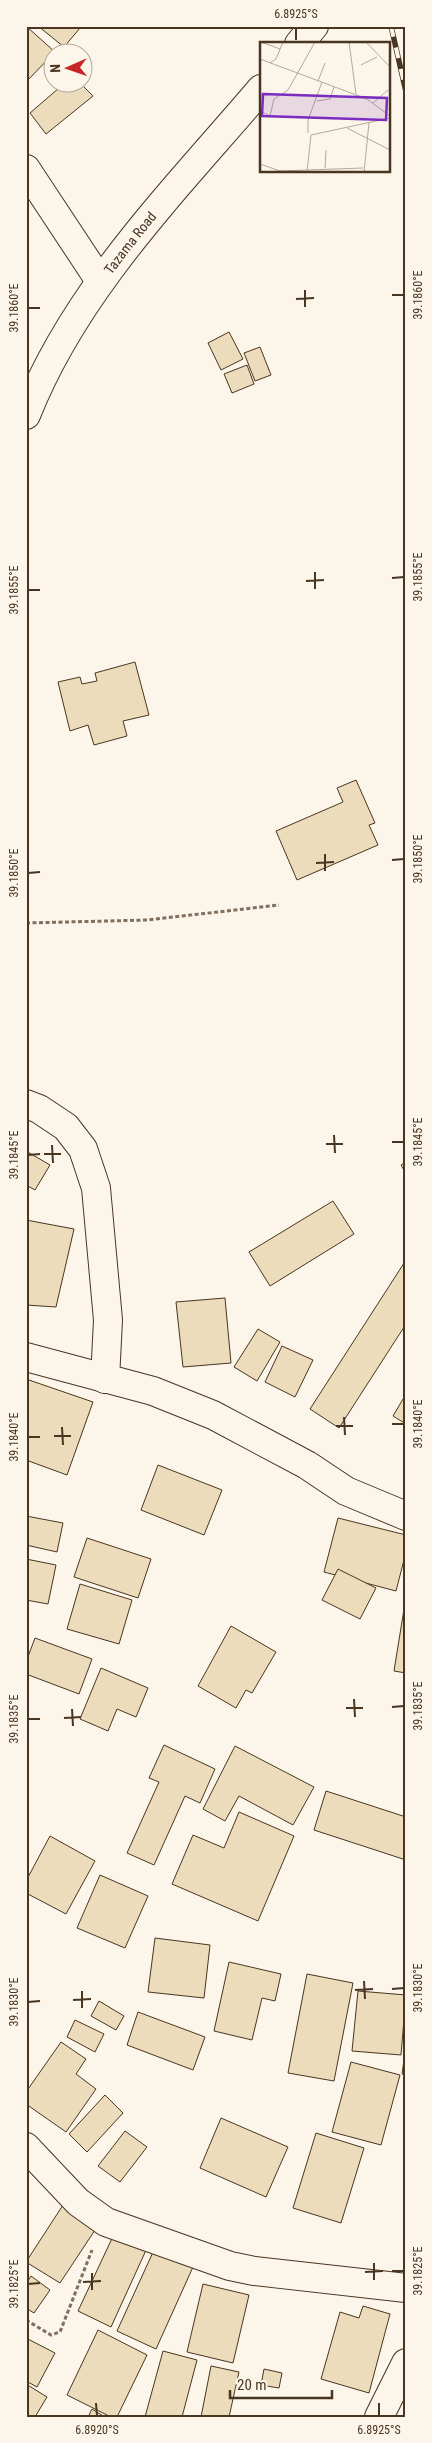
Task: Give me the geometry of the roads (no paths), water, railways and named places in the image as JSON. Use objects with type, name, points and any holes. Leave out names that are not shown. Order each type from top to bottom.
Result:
[{"type":"street","points":[[301,42],[314,26]]},
{"type":"street","name":"Tazama Road","points":[[26,415],[60,344],[100,281],[260,90]]},
{"type":"street","points":[[26,169],[100,281]]},
{"type":"street","points":[[26,1104],[39,1109],[66,1127],[83,1149],[96,1188],[108,1320],[105,1378]]},
{"type":"street","points":[[26,1357],[153,1391],[213,1415],[308,1465],[346,1492],[406,1516]]},
{"type":"street","points":[[26,2147],[78,2202],[106,2222],[230,2266],[254,2271],[406,2288]]},
{"type":"street","points":[[379,2417],[406,2363]]},
{"type":"railway","points":[[391,26],[406,92]]}]
